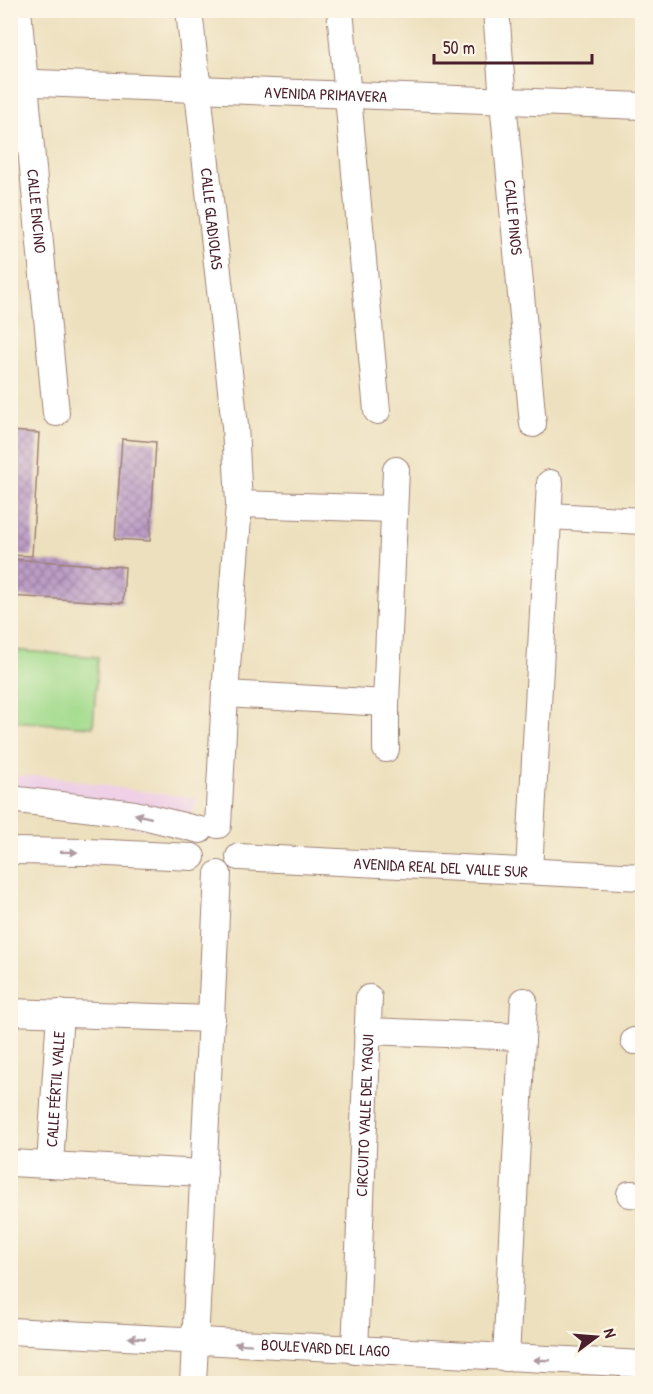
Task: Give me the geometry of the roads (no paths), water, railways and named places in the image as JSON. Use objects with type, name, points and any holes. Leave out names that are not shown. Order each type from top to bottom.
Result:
[{"type":"street","name":"CALLE ENCINO","points":[[18,10],[18,82],[56,413]]},
{"type":"street","name":"CALLE GLADIOLAS","points":[[189,10],[235,426],[239,504],[225,694],[209,827]]},
{"type":"street","points":[[339,10],[376,411]]},
{"type":"street","name":"CALLE PINOS","points":[[496,10],[533,424]]},
{"type":"street","name":"AVENIDA PRIMAVERA","points":[[18,82],[642,106]]},
{"type":"street","points":[[386,749],[396,470]]},
{"type":"street","points":[[529,872],[550,483]]},
{"type":"street","points":[[239,504],[393,509]]},
{"type":"street","points":[[549,516],[642,521]]},
{"type":"street","points":[[225,694],[386,703]]},
{"type":"street","points":[[10,799],[135,814],[209,827],[231,831],[239,843],[238,857],[227,871],[218,874],[207,873],[198,867],[192,857],[192,842],[209,827]]},
{"type":"street","points":[[10,851],[192,857]]},
{"type":"street","name":"AVENIDA REAL DEL VALLE SUR","points":[[238,857],[642,877]]},
{"type":"street","points":[[193,1383],[218,874]]},
{"type":"street","points":[[367,1031],[369,998]]},
{"type":"street","points":[[506,1359],[524,1001]]},
{"type":"street","points":[[10,1012],[60,1012]]},
{"type":"street","name":"CALLE FÉRTIL VALLE","points":[[204,1173],[50,1164],[60,1012],[212,1019]]},
{"type":"street","name":"CIRCUITO VALLE DEL YAQUI","points":[[355,1351],[367,1031],[521,1037]]},
{"type":"street","points":[[10,1163],[50,1164]]},
{"type":"street","name":"BOULEVARD DEL LAGO","points":[[10,1331],[506,1359],[642,1364]]}]
